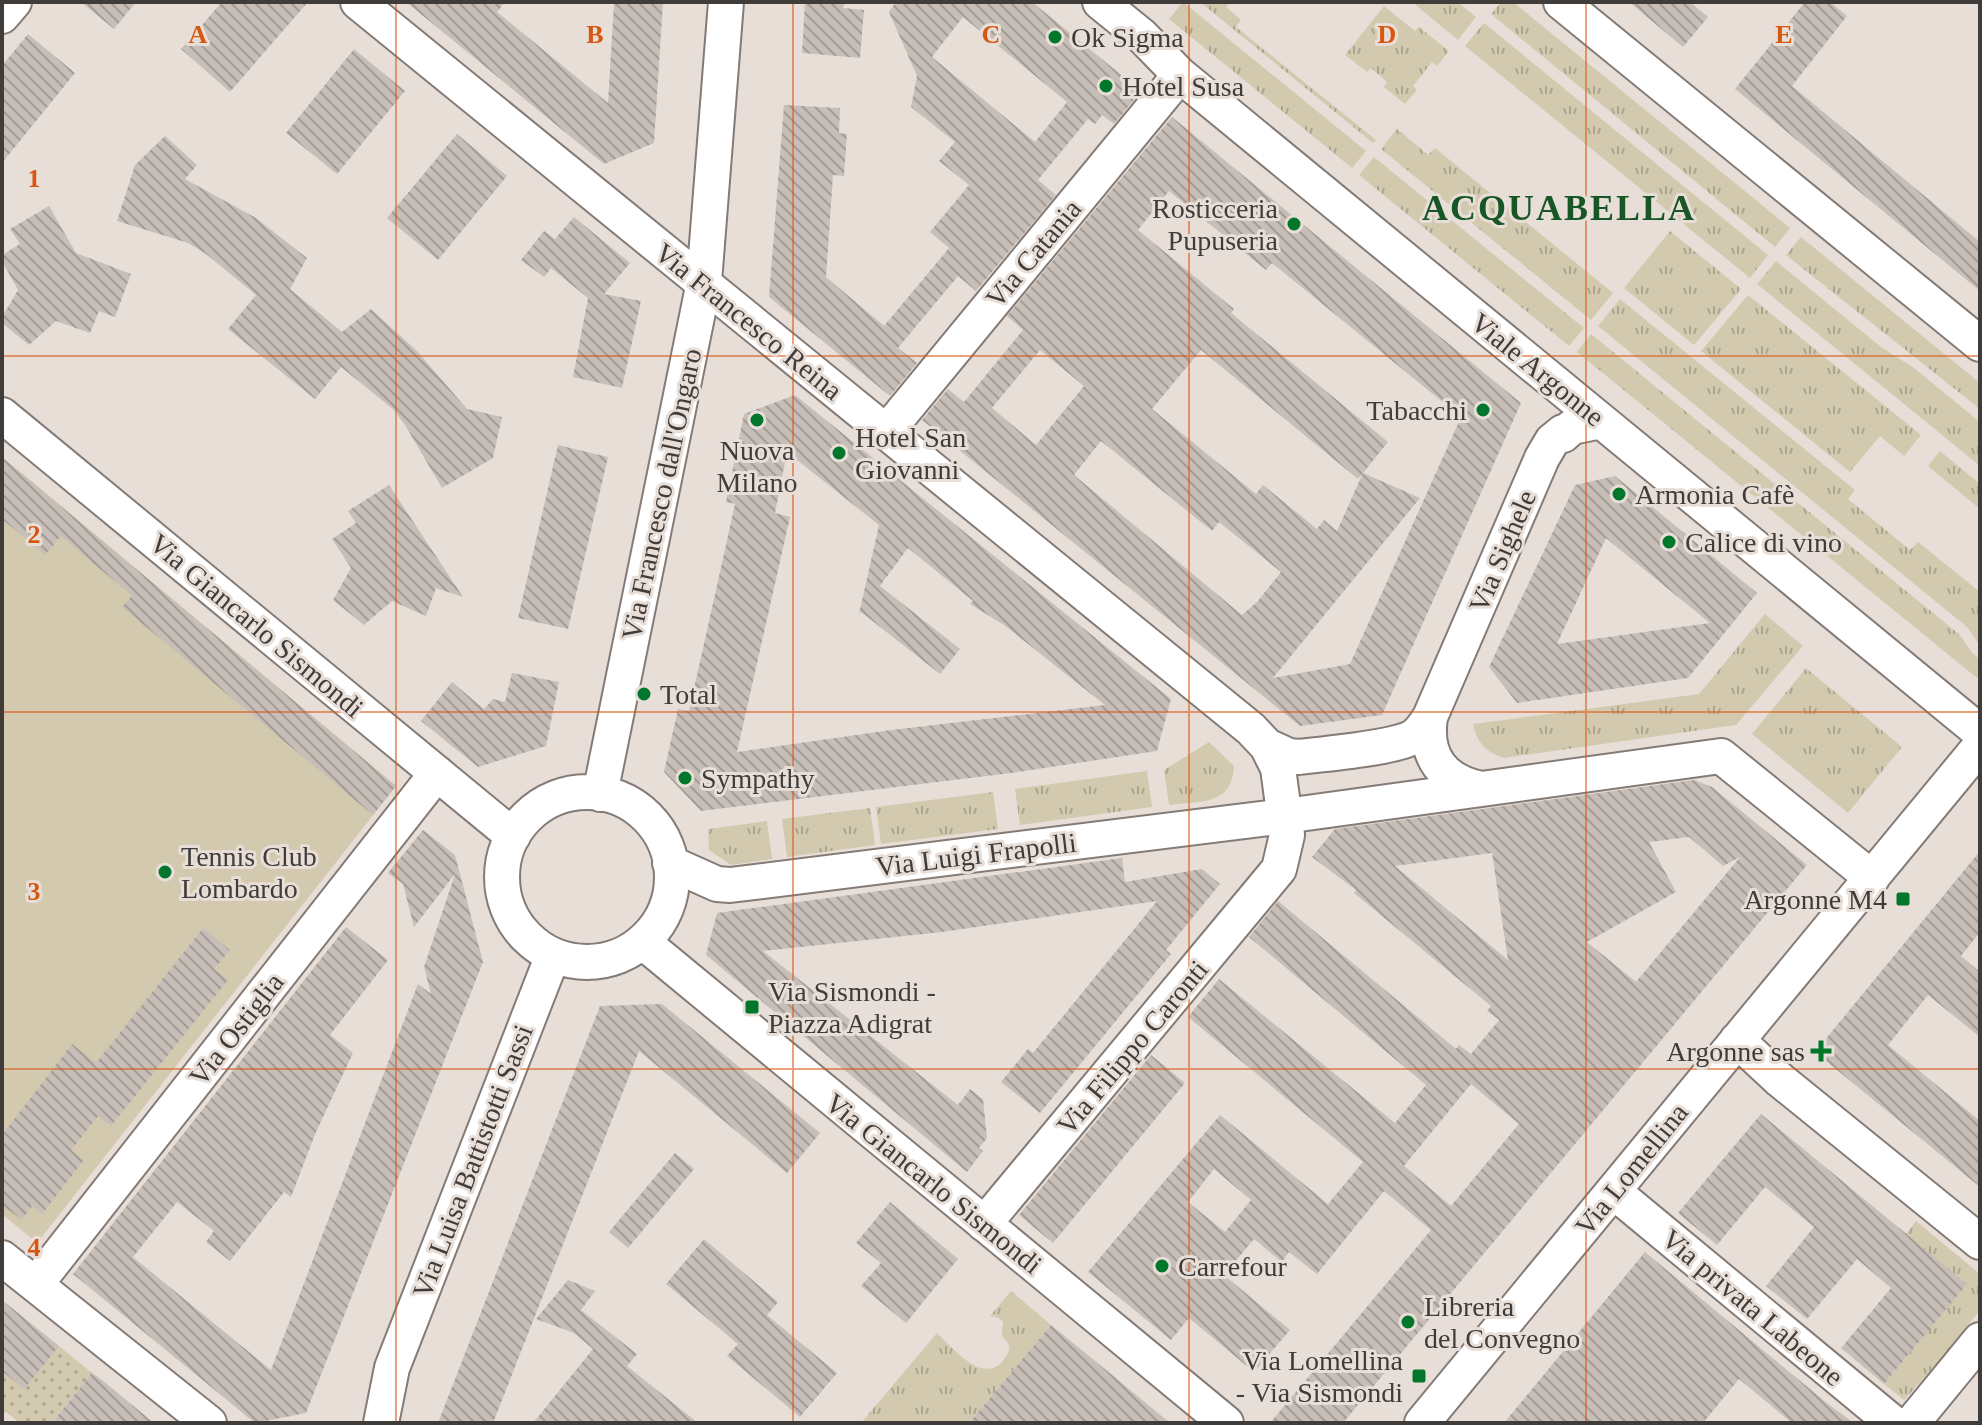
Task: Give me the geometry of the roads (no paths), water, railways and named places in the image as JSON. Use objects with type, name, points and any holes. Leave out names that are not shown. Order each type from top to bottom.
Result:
[{"type":"street","points":[[2,16],[14,2]]},
{"type":"street","name":"Via Francesco Reina","points":[[358,2],[657,248],[704,282],[887,431],[1267,746]]},
{"type":"street","name":"Via Francesco dall'Ongaro","points":[[600,794],[704,282],[726,2]]},
{"type":"street","name":"Viale Argonne","points":[[1100,2],[1142,36],[1180,75],[1980,732]]},
{"type":"street","points":[[1561,2],[1980,344]]},
{"type":"street","name":"Via Catania","points":[[887,431],[1180,75]]},
{"type":"street","name":"Via Giancarlo Sismondi","points":[[2,415],[513,836]]},
{"type":"street","name":"Via Sighele","points":[[1430,717],[1542,458],[1552,441],[1563,432],[1563,435],[1572,427],[1601,421]]},
{"type":"street","points":[[1267,746],[1299,757],[1393,743],[1413,737],[1430,717]]},
{"type":"street","points":[[1430,717],[1429,743],[1443,771],[1454,780],[1481,789]]},
{"type":"street","points":[[1267,746],[1278,768],[1285,816]]},
{"type":"street","name":"Via Lomellina","points":[[1422,1423],[1980,746]]},
{"type":"street","name":"Via Luigi Frapolli","points":[[670,863],[717,884],[730,885],[1285,816],[1721,756],[1872,878]]},
{"type":"street","name":"Via Ostiglia","points":[[36,1284],[437,773]]},
{"type":"street","points":[[584,792],[600,794],[628,803],[651,822],[666,848],[672,879],[661,920],[643,942],[619,956],[576,962],[553,955],[525,936],[510,914],[504,898],[504,855],[528,816],[554,798],[584,792]]},
{"type":"street","name":"Via Filippo Caronti","points":[[984,1224],[1279,869],[1287,835],[1285,816]]},
{"type":"street","name":"Via Giancarlo Sismondi","points":[[643,942],[1226,1423]]},
{"type":"street","name":"Via Luisa Battistotti Sassi","points":[[381,1423],[392,1368],[553,955]]},
{"type":"street","points":[[1737,1040],[1780,1080],[1980,1242]]},
{"type":"street","name":"Via privata Labeone","points":[[1613,1191],[1893,1423]]},
{"type":"street","points":[[2,1258],[209,1423]]},
{"type":"street","points":[[1912,1423],[1980,1340]]},
{"type":"street","name":"Via Luisa Battistotti Sassi","points":[[356,1423],[392,1368]]},
{"type":"place","name":"Ok Sigma","points":[[1055,37]]},
{"type":"place","name":"Hotel Susa","points":[[1106,86]]},
{"type":"place","name":"Rosticceria Pupuseria","points":[[1294,224]]},
{"type":"place","name":"Tabacchi","points":[[1483,410]]},
{"type":"place","name":"Nuova Milano","points":[[757,420]]},
{"type":"place","name":"Hotel San Giovanni","points":[[839,453]]},
{"type":"place","name":"Armonia Cafè","points":[[1619,494]]},
{"type":"place","name":"Calice di vino","points":[[1669,542]]},
{"type":"place","name":"Total","points":[[644,694]]},
{"type":"place","name":"Sympathy","points":[[685,778]]},
{"type":"place","name":"Tennis Club Lombardo","points":[[165,872]]},
{"type":"place","name":"Argonne M4","points":[[1903,899]]},
{"type":"place","name":"Via Sismondi - Piazza Adigrat","points":[[752,1007]]},
{"type":"place","name":"Argonne sas","points":[[1821,1051]]},
{"type":"place","name":"Carrefour","points":[[1162,1266]]},
{"type":"place","name":"Libreria del Convegno","points":[[1408,1322]]},
{"type":"place","name":"Via Lomellina - Via Sismondi","points":[[1419,1376]]},
{"type":"district","name":"ACQUABELLA","points":[[1559,207]]}]
